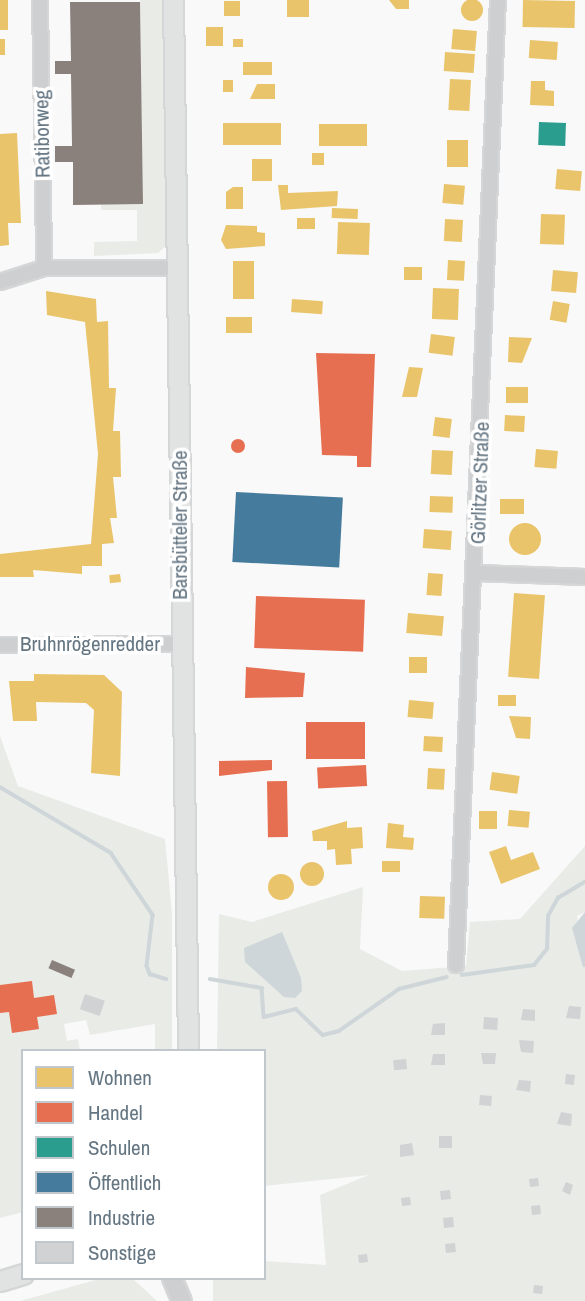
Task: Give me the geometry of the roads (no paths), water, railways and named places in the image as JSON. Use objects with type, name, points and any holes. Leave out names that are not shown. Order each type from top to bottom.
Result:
[{"type":"main road","name":"Barsbütteler Straße","points":[[173,0],[180,644],[188,1049]]},
{"type":"main road","points":[[0,1280],[21,1275]]},
{"type":"street","name":"Ratiborweg","points":[[40,0],[44,268]]},
{"type":"street","name":"Görlitzer Straße","points":[[456,965],[477,573],[498,0]]},
{"type":"street","points":[[0,282],[44,268],[178,268]]},
{"type":"street","points":[[477,573],[585,577]]},
{"type":"street","name":"Bruhnrögenredder","points":[[0,645],[180,644]]},
{"type":"street","points":[[159,1280],[177,1290]]},
{"type":"waterway","points":[[0,787],[111,853],[153,915],[147,966],[150,974],[166,979]]},
{"type":"waterway","points":[[462,975],[534,965],[547,949],[548,916],[558,898],[585,882]]},
{"type":"waterway","points":[[210,979],[262,988],[264,1017],[296,1009],[323,1035],[339,1031],[399,989],[447,977]]}]
